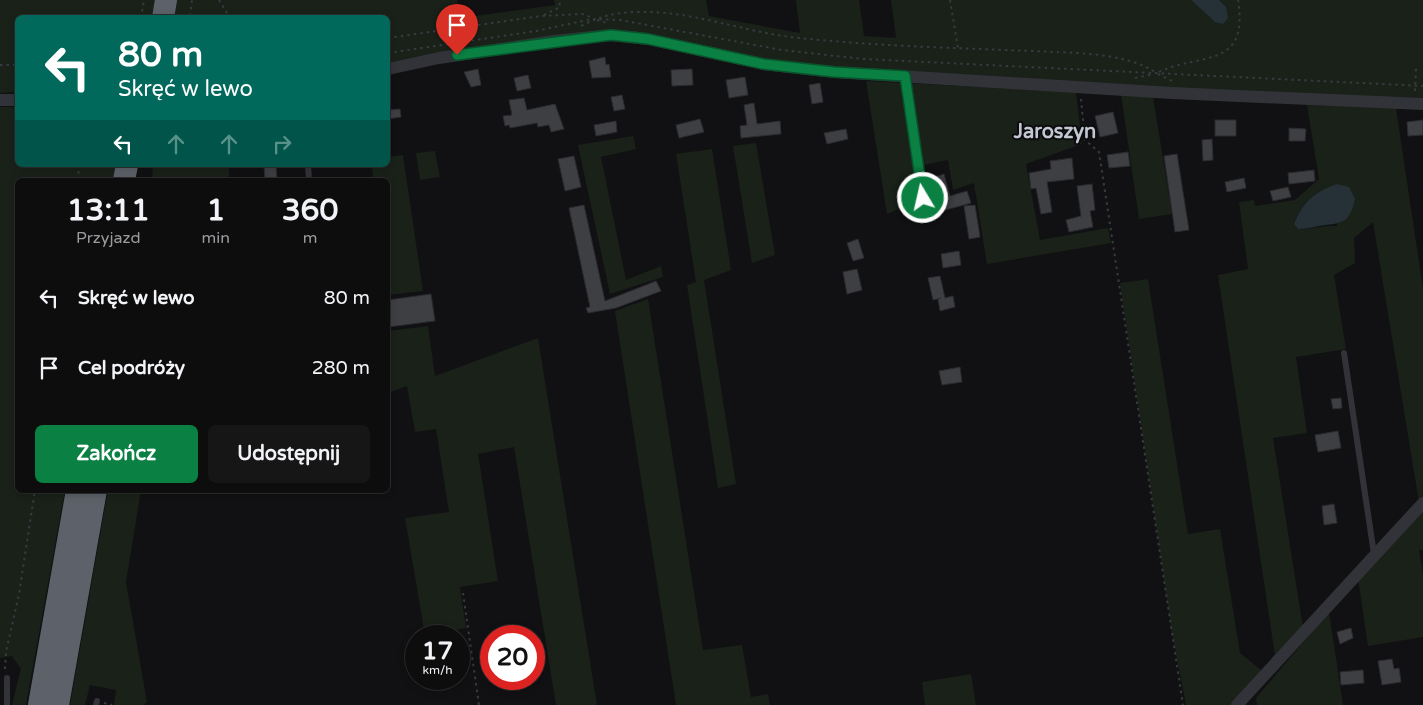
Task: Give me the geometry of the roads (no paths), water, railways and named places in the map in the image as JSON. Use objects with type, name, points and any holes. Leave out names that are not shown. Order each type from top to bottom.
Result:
[{"type":"highway","points":[[149,15],[151,0]]},
{"type":"highway","points":[[164,15],[166,0]]},
{"type":"highway","points":[[39,705],[76,493]]},
{"type":"highway","points":[[58,705],[78,605],[96,493]]},
{"type":"street","points":[[390,69],[448,56],[611,35],[648,39],[763,64],[834,72],[1080,87],[1423,104]]},
{"type":"street","points":[[0,100],[15,100]]},
{"type":"street","points":[[1237,705],[1423,502]]},
{"type":"lane","points":[[905,76],[923,198]]},
{"type":"lane","points":[[1344,353],[1374,554]]},
{"type":"lane","points":[[7,678],[7,705]]},
{"type":"district","name":"Jaroszyn","points":[[1055,131]]}]
